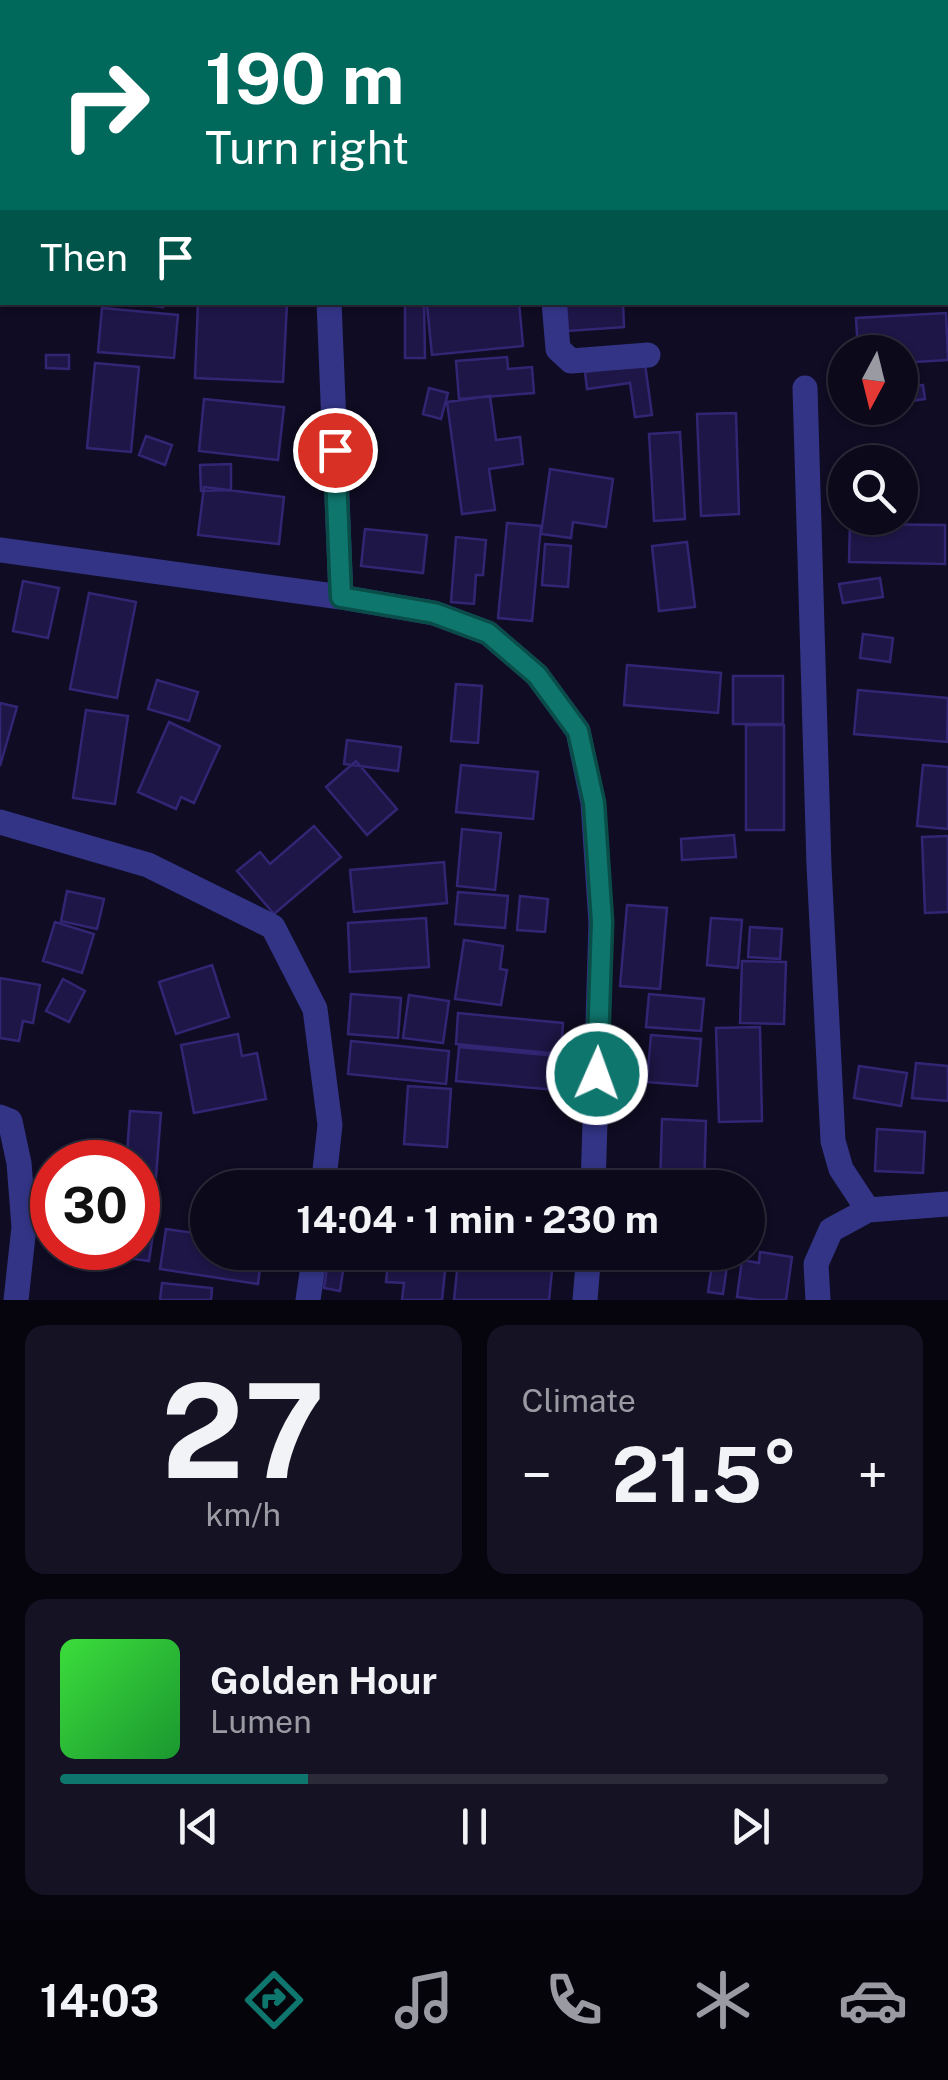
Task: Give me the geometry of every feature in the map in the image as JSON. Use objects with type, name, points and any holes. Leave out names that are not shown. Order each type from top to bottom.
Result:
[{"type":"street","points":[[329,305],[341,597]]},
{"type":"street","points":[[554,305],[558,349],[571,361],[648,356]]},
{"type":"street","points":[[804,388],[833,1141],[841,1168],[868,1210]]},
{"type":"street","points":[[0,550],[434,613],[488,633],[537,675],[578,731],[594,803],[602,922],[595,1170]]},
{"type":"street","points":[[0,822],[148,865],[274,927],[315,1008],[330,1125],[324,1170]]},
{"type":"street","points":[[0,1117],[10,1121],[19,1163],[24,1228],[16,1300]]},
{"type":"street","points":[[818,1300],[816,1264],[831,1230],[868,1210],[948,1204]]},
{"type":"street","points":[[308,1300],[312,1270]]},
{"type":"street","points":[[585,1300],[588,1270]]},
{"type":"building","points":[[198,305],[287,305],[283,382],[195,378]]},
{"type":"building","points":[[405,305],[424,305],[425,358],[405,358]]},
{"type":"building","points":[[519,305],[523,346],[432,355],[427,306]]},
{"type":"building","points":[[566,305],[623,305],[624,327],[568,331]]},
{"type":"building","points":[[102,308],[178,315],[174,358],[98,352]]},
{"type":"building","points":[[946,313],[948,360],[918,362],[918,335],[857,335],[856,318]]},
{"type":"building","points":[[46,355],[69,355],[69,369],[46,368]]},
{"type":"building","points":[[507,357],[508,369],[532,367],[534,393],[459,399],[456,361]]},
{"type":"building","points":[[95,363],[139,367],[131,452],[87,448]]},
{"type":"building","points":[[645,364],[652,415],[635,417],[630,383],[587,389],[585,372]]},
{"type":"building","points":[[923,385],[925,399],[918,400],[918,386]]},
{"type":"building","points":[[429,388],[448,393],[441,419],[423,414]]},
{"type":"building","points":[[490,396],[496,440],[520,437],[523,464],[489,469],[495,510],[462,514],[447,402]]},
{"type":"building","points":[[204,399],[284,407],[278,460],[199,451]]},
{"type":"building","points":[[736,413],[739,514],[701,516],[697,414]]},
{"type":"building","points":[[680,432],[685,519],[654,521],[649,434]]},
{"type":"building","points":[[146,436],[172,445],[165,465],[139,455]]},
{"type":"building","points":[[231,464],[231,490],[201,491],[200,465]]},
{"type":"building","points":[[550,469],[613,479],[606,527],[573,522],[571,538],[541,534]]},
{"type":"building","points":[[204,487],[284,497],[279,544],[198,535]]},
{"type":"building","points":[[507,523],[541,526],[532,621],[498,618]]},
{"type":"building","points":[[918,525],[945,525],[945,564],[849,562],[850,535],[918,535]]},
{"type":"building","points":[[365,529],[427,535],[423,573],[361,566]]},
{"type":"building","points":[[456,537],[486,540],[483,575],[476,575],[474,604],[451,602]]},
{"type":"building","points":[[687,542],[695,607],[659,611],[652,546]]},
{"type":"building","points":[[545,544],[571,546],[568,587],[542,585]]},
{"type":"building","points":[[880,578],[883,597],[843,603],[839,584]]},
{"type":"building","points":[[23,581],[59,588],[48,638],[13,631]]},
{"type":"building","points":[[89,593],[136,602],[117,698],[70,689]]},
{"type":"building","points":[[863,634],[893,638],[890,662],[860,658]]},
{"type":"building","points":[[627,665],[721,673],[718,713],[624,705]]},
{"type":"building","points":[[733,676],[783,676],[783,724],[733,724]]},
{"type":"building","points":[[157,680],[198,692],[189,721],[148,709]]},
{"type":"building","points":[[456,684],[482,686],[478,743],[451,741]]},
{"type":"building","points":[[858,690],[948,698],[947,742],[854,734]]},
{"type":"building","points":[[0,703],[17,707],[0,766]]},
{"type":"building","points":[[86,710],[128,716],[115,804],[73,798]]},
{"type":"building","points":[[169,722],[220,746],[194,803],[181,797],[176,809],[138,792]]},
{"type":"building","points":[[746,725],[784,725],[784,830],[746,830]]},
{"type":"building","points":[[347,740],[401,747],[398,771],[344,764]]},
{"type":"building","points":[[356,761],[397,809],[367,835],[326,787]]},
{"type":"building","points":[[461,765],[538,772],[533,819],[456,812]]},
{"type":"building","points":[[923,765],[948,767],[948,829],[917,826]]},
{"type":"building","points":[[314,826],[341,857],[274,914],[237,871],[260,852],[270,864]]},
{"type":"building","points":[[462,829],[501,833],[495,890],[457,886]]},
{"type":"building","points":[[734,835],[736,857],[682,860],[681,839]]},
{"type":"building","points":[[948,836],[948,912],[925,913],[922,837]]},
{"type":"building","points":[[444,862],[447,903],[354,912],[350,870]]},
{"type":"building","points":[[67,891],[104,899],[97,929],[61,921]]},
{"type":"building","points":[[458,892],[508,896],[505,928],[455,924]]},
{"type":"building","points":[[520,896],[548,899],[545,932],[517,930]]},
{"type":"building","points":[[627,905],[667,908],[660,989],[620,986]]},
{"type":"building","points":[[426,918],[429,967],[350,972],[348,923]]},
{"type":"building","points":[[711,918],[742,920],[738,968],[707,965]]},
{"type":"building","points":[[55,922],[94,934],[82,973],[43,961]]},
{"type":"building","points":[[750,927],[782,929],[780,959],[748,957]]},
{"type":"building","points":[[464,940],[503,946],[500,969],[507,970],[501,1005],[455,999]]},
{"type":"building","points":[[742,961],[786,962],[784,1024],[740,1023]]},
{"type":"building","points":[[212,965],[229,1017],[176,1034],[159,982]]},
{"type":"building","points":[[0,978],[40,985],[33,1023],[23,1021],[19,1041],[0,1038]]},
{"type":"building","points":[[63,979],[85,991],[69,1022],[46,1011]]},
{"type":"building","points":[[351,994],[401,998],[398,1038],[348,1034]]},
{"type":"building","points":[[649,994],[704,999],[701,1031],[646,1027]]},
{"type":"building","points":[[409,995],[449,1001],[443,1043],[403,1038]]},
{"type":"building","points":[[458,1013],[563,1023],[561,1054],[456,1044]]},
{"type":"building","points":[[760,1027],[762,1121],[719,1122],[716,1028]]},
{"type":"building","points":[[238,1034],[242,1056],[257,1053],[266,1099],[194,1113],[181,1045]]},
{"type":"building","points":[[651,1035],[701,1039],[697,1086],[647,1082]]},
{"type":"building","points":[[351,1041],[449,1051],[446,1084],[348,1074]]},
{"type":"building","points":[[459,1047],[559,1056],[556,1090],[456,1081]]},
{"type":"building","points":[[916,1063],[948,1066],[948,1101],[912,1098]]},
{"type":"building","points":[[859,1066],[907,1073],[901,1106],[854,1098]]},
{"type":"building","points":[[408,1086],[451,1089],[447,1147],[404,1144]]},
{"type":"building","points":[[130,1111],[161,1113],[159,1140],[128,1140]]},
{"type":"building","points":[[662,1119],[706,1121],[705,1170],[661,1170]]},
{"type":"building","points":[[877,1129],[925,1132],[923,1173],[875,1171]]},
{"type":"building","points":[[166,1229],[190,1232],[190,1270],[260,1270],[258,1284],[160,1269]]},
{"type":"building","points":[[765,1253],[792,1257],[786,1300],[737,1297],[741,1270],[765,1270]]},
{"type":"building","points":[[327,1270],[343,1270],[340,1291],[324,1288]]},
{"type":"building","points":[[387,1270],[445,1270],[442,1300],[402,1300],[404,1283],[386,1282]]},
{"type":"building","points":[[457,1270],[552,1271],[549,1300],[454,1300]]},
{"type":"building","points":[[711,1270],[726,1270],[723,1294],[708,1292]]},
{"type":"building","points":[[162,1283],[212,1288],[211,1300],[160,1300]]},
{"type":"route","points":[[335,450],[341,597],[434,613],[488,633],[537,675],[578,731],[594,803],[602,922],[597,1074]]}]
